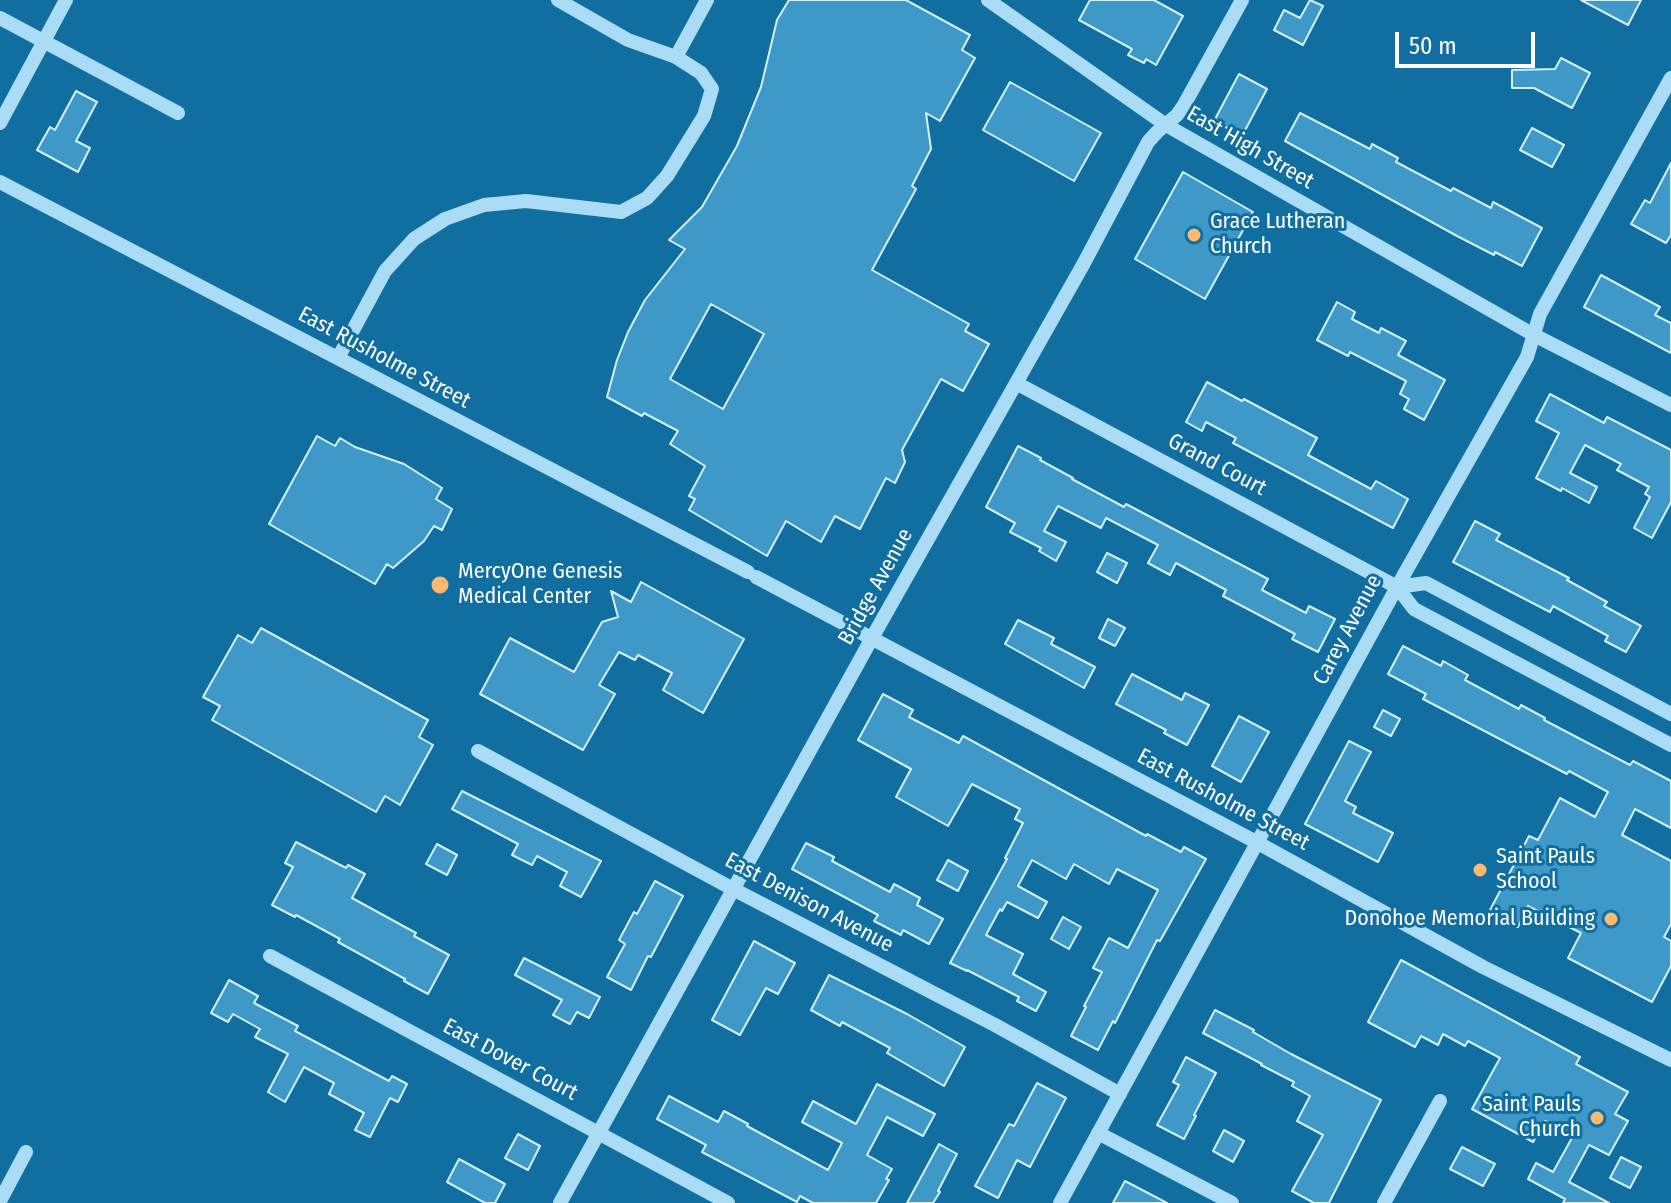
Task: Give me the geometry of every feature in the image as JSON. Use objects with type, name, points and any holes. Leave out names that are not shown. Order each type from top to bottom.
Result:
[{"type":"street","points":[[0,123],[66,0]]},
{"type":"street","points":[[338,358],[385,271],[414,239],[445,219],[484,205],[526,201],[621,212],[647,198],[667,176],[704,116],[712,89],[701,73],[676,57],[628,40],[558,0]]},
{"type":"street","points":[[676,57],[707,0]]},
{"type":"street","name":"East High Street","points":[[988,0],[1166,125],[1534,335],[1671,405]]},
{"type":"street","name":"Bridge Avenue","points":[[560,1203],[872,638],[1084,263],[1148,142],[1184,105],[1242,0]]},
{"type":"street","points":[[0,18],[178,113]]},
{"type":"street","name":"Carey Avenue","points":[[1060,1203],[1397,587],[1527,357],[1540,314],[1671,78]]},
{"type":"street","name":"East Rusholme Street","points":[[0,182],[872,638],[1258,843],[1483,967],[1671,1060]]},
{"type":"street","name":"Grand Court","points":[[1016,383],[1397,587],[1414,609],[1671,745]]},
{"type":"street","name":"Grand Court","points":[[1397,587],[1426,583],[1671,714]]},
{"type":"street","name":"East Denison Avenue","points":[[478,751],[1120,1094]]},
{"type":"street","name":"East Dover Court","points":[[270,956],[728,1203]]},
{"type":"street","points":[[1384,1203],[1440,1101]]},
{"type":"street","points":[[1098,1133],[1232,1203]]},
{"type":"street","points":[[0,1201],[26,1152]]},
{"type":"building","points":[[789,0],[906,0],[970,35],[962,50],[975,58],[940,121],[926,113],[931,149],[912,186],[916,189],[872,270],[969,324],[965,331],[989,344],[963,391],[941,379],[902,450],[905,462],[895,483],[886,478],[860,529],[835,516],[821,542],[786,521],[767,556],[689,510],[695,499],[689,496],[705,466],[670,444],[678,431],[607,397],[628,332],[645,300],[685,249],[669,240],[702,207],[737,146],[761,87],[777,20]],"holes":[[[711,304],[764,334],[723,409],[670,379]]]},
{"type":"building","points":[[1090,0],[1154,0],[1183,16],[1156,65],[1146,59],[1144,63],[1128,55],[1132,49],[1079,20]]},
{"type":"building","points":[[1310,0],[1323,6],[1303,45],[1274,30],[1284,10],[1300,18]]},
{"type":"building","points":[[1581,0],[1641,0],[1628,25]]},
{"type":"building","points":[[1561,58],[1590,73],[1572,108],[1534,88],[1512,88],[1512,70],[1555,69]]},
{"type":"building","points":[[1239,74],[1267,89],[1242,136],[1214,121]]},
{"type":"building","points":[[1010,82],[1101,133],[1074,181],[983,130]]},
{"type":"building","points":[[76,91],[97,102],[76,141],[90,148],[78,172],[37,150],[50,127],[55,130]]},
{"type":"building","points":[[1300,113],[1370,149],[1372,144],[1398,158],[1396,162],[1451,191],[1453,188],[1491,208],[1493,202],[1542,228],[1522,266],[1457,236],[1285,141]]},
{"type":"building","points":[[1532,128],[1564,145],[1552,167],[1520,150]]},
{"type":"building","points":[[1671,163],[1671,235],[1666,243],[1631,224],[1645,200],[1650,203]]},
{"type":"building","name":"Grace Lutheran Church","points":[[1183,172],[1253,212],[1205,299],[1135,259]]},
{"type":"building","points":[[1601,275],[1660,307],[1655,315],[1671,323],[1671,353],[1584,307]]},
{"type":"building","points":[[1337,302],[1355,312],[1352,319],[1379,333],[1381,328],[1406,341],[1398,355],[1445,380],[1424,420],[1404,409],[1409,399],[1400,394],[1406,381],[1350,352],[1348,356],[1317,340]]},
{"type":"building","points":[[1207,382],[1317,438],[1308,455],[1371,489],[1376,481],[1408,499],[1393,528],[1233,443],[1236,438],[1206,422],[1202,431],[1186,422]]},
{"type":"building","points":[[1550,394],[1604,423],[1607,417],[1671,450],[1671,502],[1652,538],[1634,528],[1650,497],[1645,494],[1649,487],[1617,470],[1621,464],[1585,445],[1570,473],[1597,487],[1589,503],[1536,478],[1559,433],[1536,421]]},
{"type":"building","points":[[317,436],[335,446],[340,438],[355,447],[404,464],[442,488],[436,499],[452,509],[442,530],[434,526],[424,541],[393,568],[387,564],[375,584],[269,524]]},
{"type":"building","points":[[1018,446],[1124,507],[1126,504],[1268,579],[1262,590],[1306,613],[1309,606],[1335,619],[1318,652],[1292,639],[1295,634],[1223,596],[1226,590],[1176,563],[1170,575],[1148,563],[1158,545],[1106,518],[1101,528],[1058,506],[1044,531],[1066,542],[1056,561],[1039,551],[1041,548],[1010,532],[1015,523],[986,507]]},
{"type":"building","points":[[1475,521],[1500,534],[1496,540],[1569,578],[1567,580],[1607,602],[1604,606],[1641,626],[1626,652],[1605,641],[1608,636],[1553,606],[1550,612],[1453,562]]},
{"type":"building","points":[[1107,553],[1127,563],[1117,583],[1097,572]]},
{"type":"building","points":[[641,582],[744,639],[703,713],[663,690],[672,673],[638,655],[635,660],[619,652],[599,685],[615,694],[583,750],[480,694],[510,638],[574,672],[602,622],[618,617],[611,591],[631,602]]},
{"type":"building","points":[[1108,619],[1125,628],[1115,646],[1099,638]]},
{"type":"building","points":[[1018,620],[1054,638],[1051,644],[1095,667],[1084,688],[1005,644]]},
{"type":"building","points":[[261,628],[428,720],[419,737],[433,745],[400,805],[385,796],[376,812],[212,720],[220,706],[203,697],[238,635],[252,643]]},
{"type":"building","points":[[1403,646],[1441,666],[1443,661],[1468,675],[1465,680],[1519,709],[1521,705],[1630,765],[1633,761],[1671,781],[1671,828],[1635,809],[1622,835],[1671,861],[1671,924],[1664,937],[1671,941],[1671,966],[1652,1002],[1568,958],[1581,933],[1528,906],[1518,927],[1489,912],[1529,836],[1538,840],[1560,798],[1595,817],[1608,792],[1423,699],[1426,694],[1388,674]]},
{"type":"building","points":[[1132,674],[1182,700],[1185,693],[1209,705],[1187,745],[1164,733],[1166,730],[1116,704]]},
{"type":"building","points":[[883,694],[913,710],[909,717],[959,743],[963,736],[1146,836],[1181,852],[1184,847],[1206,859],[1160,941],[1157,940],[1098,1050],[1071,1036],[1102,972],[1093,968],[1109,938],[1128,948],[1158,890],[1117,869],[1109,884],[1074,864],[1066,879],[1032,860],[1018,886],[1047,902],[1038,918],[1007,902],[986,935],[1023,954],[1013,974],[1046,992],[1036,1011],[1017,1001],[1019,997],[950,963],[1007,859],[1023,823],[1015,819],[1020,809],[972,784],[948,826],[896,797],[911,769],[858,740]]},
{"type":"building","points":[[1383,710],[1400,719],[1391,736],[1374,727]]},
{"type":"building","points":[[1239,716],[1269,732],[1241,782],[1212,766]]},
{"type":"building","points":[[1349,741],[1371,752],[1345,801],[1356,807],[1353,813],[1393,833],[1378,862],[1305,824]]},
{"type":"building","points":[[462,791],[601,861],[581,897],[560,886],[567,872],[537,856],[532,865],[512,855],[518,844],[452,809]]},
{"type":"building","points":[[296,842],[346,868],[348,865],[365,874],[352,898],[449,955],[428,994],[338,942],[340,939],[272,905],[293,867],[285,863]]},
{"type":"building","points":[[806,843],[834,857],[832,861],[890,892],[894,884],[920,898],[917,905],[943,919],[929,944],[903,930],[901,935],[874,921],[878,915],[792,869]]},
{"type":"building","points":[[437,844],[457,855],[447,875],[426,864]]},
{"type":"building","points":[[948,860],[968,871],[958,891],[937,880]]},
{"type":"building","points":[[655,881],[683,896],[631,990],[607,977],[625,944],[619,940]]},
{"type":"building","points":[[1063,917],[1081,927],[1069,949],[1051,939]]},
{"type":"building","points":[[754,941],[795,963],[778,994],[766,988],[740,1035],[712,1020]]},
{"type":"building","points":[[524,958],[600,997],[589,1018],[577,1012],[570,1024],[553,1015],[562,1000],[515,975]]},
{"type":"building","points":[[1401,960],[1580,1057],[1576,1064],[1628,1092],[1615,1114],[1628,1121],[1609,1155],[1589,1145],[1569,1182],[1609,1203],[1563,1203],[1565,1199],[1528,1179],[1536,1163],[1553,1172],[1573,1136],[1545,1121],[1533,1142],[1472,1109],[1500,1058],[1468,1041],[1465,1046],[1443,1034],[1438,1045],[1421,1036],[1415,1047],[1368,1022]]},
{"type":"building","points":[[829,975],[965,1047],[944,1086],[887,1053],[890,1048],[842,1022],[840,1026],[811,1010]]},
{"type":"building","points":[[229,980],[258,996],[254,1003],[298,1026],[295,1031],[389,1081],[392,1076],[407,1084],[398,1102],[390,1098],[370,1137],[355,1130],[364,1113],[329,1094],[334,1083],[304,1067],[285,1102],[268,1092],[288,1054],[255,1037],[260,1029],[233,1014],[228,1022],[211,1013]]},
{"type":"building","points":[[1215,1010],[1291,1054],[1381,1100],[1329,1203],[1314,1203],[1292,1191],[1323,1135],[1297,1121],[1310,1096],[1292,1086],[1294,1082],[1203,1033]]},
{"type":"building","points":[[1186,1057],[1216,1073],[1184,1139],[1157,1125],[1179,1085],[1173,1082]]},
{"type":"building","points":[[1037,1083],[1066,1098],[1030,1167],[1017,1160],[998,1198],[975,1186],[1009,1124],[1014,1126]]},
{"type":"building","points":[[877,1084],[935,1114],[923,1136],[887,1117],[867,1155],[892,1169],[876,1203],[813,1203],[800,1196],[797,1202],[702,1152],[706,1145],[657,1119],[669,1096],[718,1122],[724,1111],[828,1170],[842,1143],[802,1122],[813,1101],[856,1124]]},
{"type":"building","points":[[1224,1130],[1244,1141],[1233,1162],[1213,1151]]},
{"type":"building","points":[[518,1134],[540,1146],[528,1170],[505,1158]]},
{"type":"building","points":[[939,1144],[957,1154],[940,1192],[933,1203],[907,1203]]},
{"type":"building","points":[[1462,1147],[1495,1164],[1483,1186],[1450,1169]]},
{"type":"building","points":[[1621,1157],[1641,1167],[1630,1188],[1610,1178]]},
{"type":"building","points":[[459,1159],[505,1184],[495,1203],[485,1203],[447,1182]]},
{"type":"building","points":[[1125,1181],[1167,1203],[1113,1203]]},
{"type":"place","name":"Grace Lutheran Church","points":[[1194,235]]},
{"type":"place","name":"MercyOne Genesis Medical Center","points":[[440,585]]},
{"type":"place","name":"Saint Pauls School","points":[[1480,870]]},
{"type":"place","name":"Donohoe Memorial Building","points":[[1611,919]]},
{"type":"place","name":"Saint Pauls Church","points":[[1597,1118]]}]
